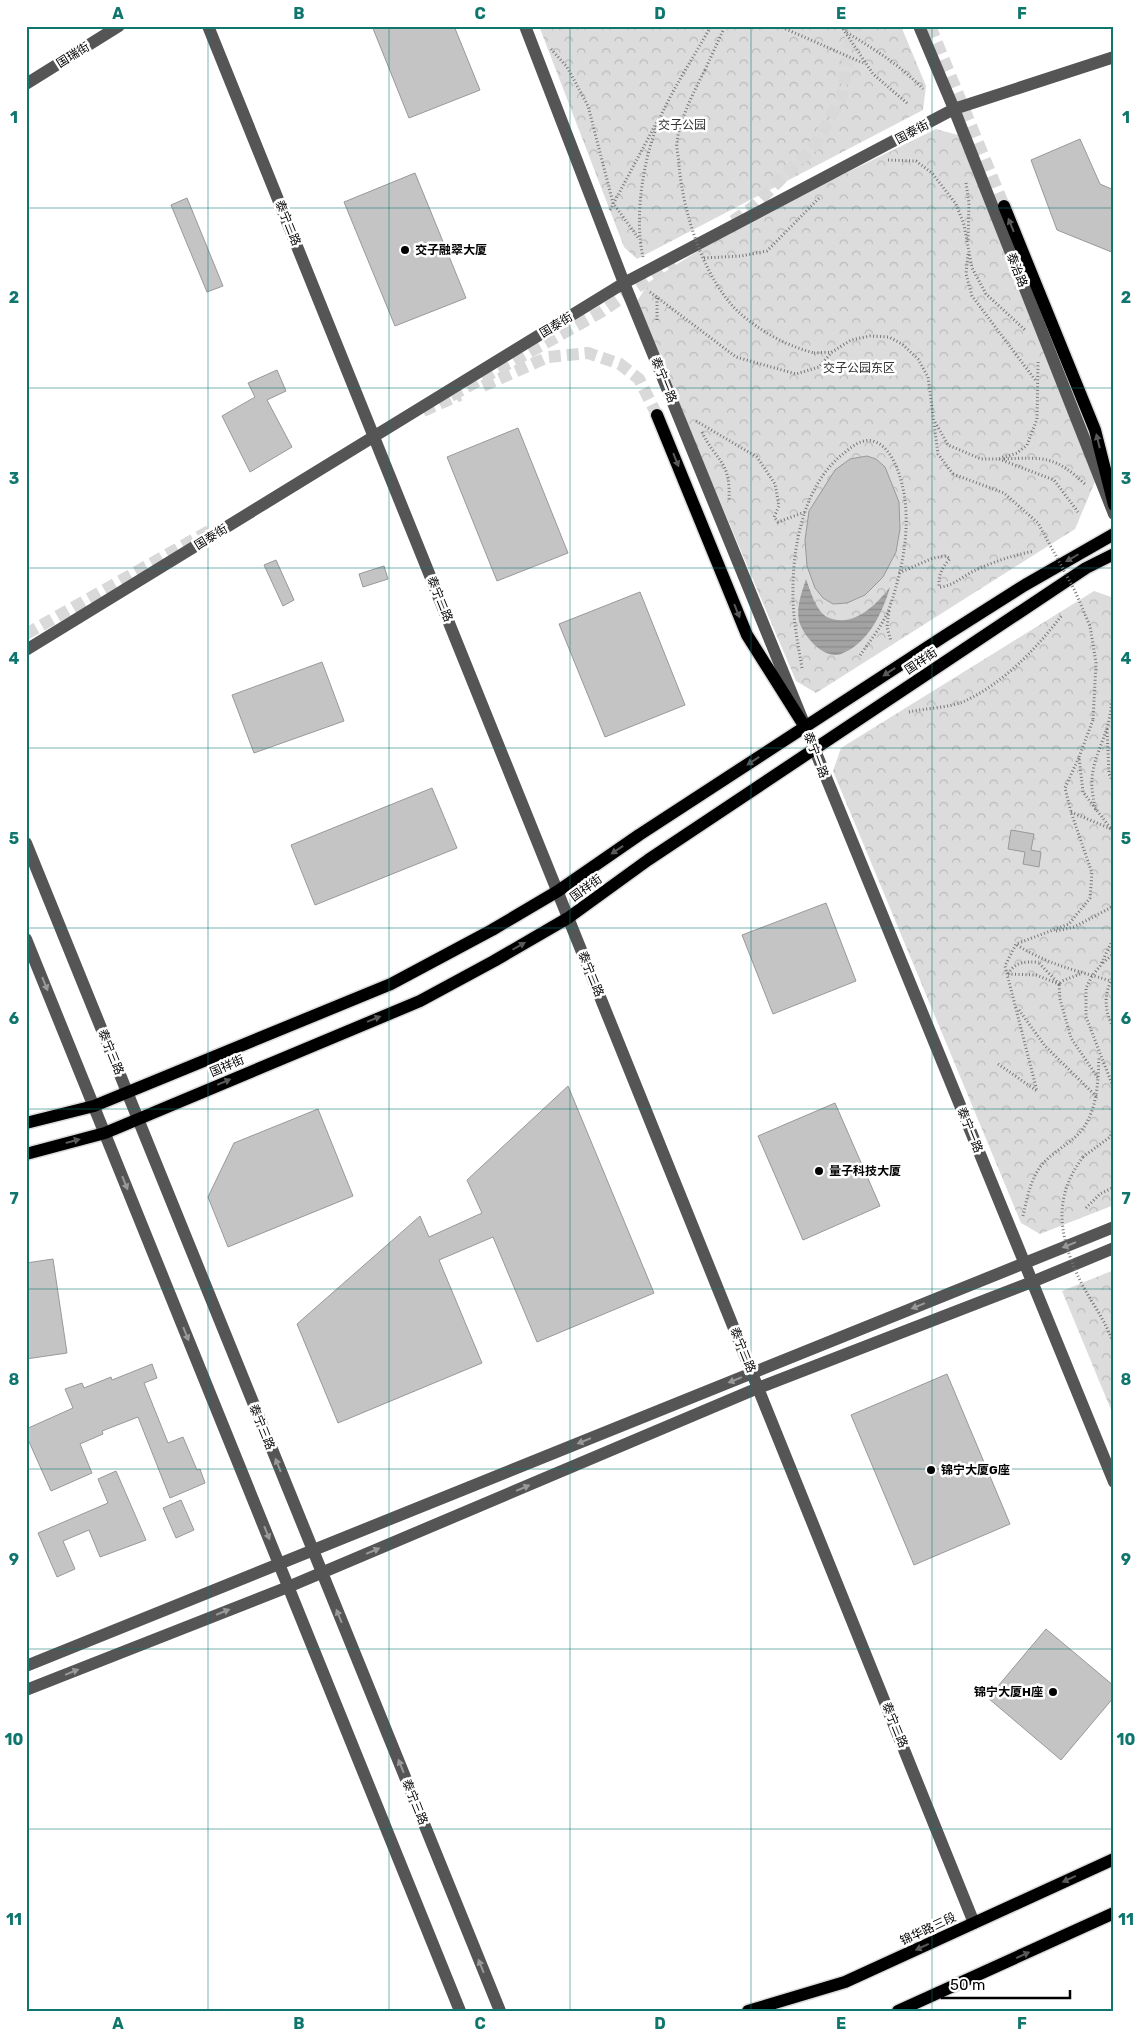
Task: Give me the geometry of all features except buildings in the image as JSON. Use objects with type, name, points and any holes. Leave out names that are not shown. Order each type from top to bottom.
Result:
[{"type":"main road","points":[[1004,206],[1095,430],[1114,505]]},
{"type":"main road","points":[[657,415],[746,635],[806,727]]},
{"type":"main road","name":"国祥街","points":[[26,1124],[94,1106],[391,984],[492,930],[558,891],[1018,590],[1114,534]]},
{"type":"main road","name":"国祥街","points":[[26,1154],[105,1133],[420,1000],[568,918],[648,860],[1086,568],[1114,554]]},
{"type":"main road","name":"锦华路三段","points":[[748,2011],[845,1982],[1114,1859]]},
{"type":"main road","points":[[898,2011],[1114,1913]]},
{"type":"street","name":"国瑞街","points":[[26,84],[119,26]]},
{"type":"street","name":"泰宁二路","points":[[208,26],[974,1922]]},
{"type":"street","name":"泰宁一路","points":[[525,26],[624,283],[1114,1482]]},
{"type":"street","name":"泰治路","points":[[919,26],[954,109],[1114,514]]},
{"type":"street","name":"国泰街","points":[[26,650],[624,283],[954,109],[1114,57]]},
{"type":"street","name":"泰宁三路","points":[[26,843],[500,2011]]},
{"type":"street","points":[[26,939],[460,2011]]},
{"type":"street","points":[[26,1666],[1114,1227]]},
{"type":"street","points":[[26,1690],[322,1572],[758,1388],[1032,1282],[1114,1248]]},
{"type":"path","points":[[608,214],[711,26]]},
{"type":"path","points":[[725,26],[692,94],[677,142],[682,190],[692,231],[718,285],[742,316],[787,345],[814,353],[832,352]]},
{"type":"path","points":[[779,26],[865,63]]},
{"type":"path","points":[[841,26],[873,74],[908,104]]},
{"type":"path","points":[[846,26],[846,32]]},
{"type":"path","points":[[846,32],[885,55],[923,89]]},
{"type":"path","points":[[547,45],[567,66],[588,106],[613,204],[639,239]]},
{"type":"path","points":[[644,258],[639,239],[643,173],[664,109]]},
{"type":"path","points":[[885,160],[916,161],[932,172],[956,204],[964,225],[972,268],[986,294],[1028,334]]},
{"type":"path","points":[[966,183],[969,203],[966,274],[972,296],[1036,380]]},
{"type":"path","points":[[694,259],[741,256],[767,250],[822,196]]},
{"type":"path","points":[[650,292],[736,357],[796,374],[819,367],[832,352],[851,340],[870,336],[888,337],[902,344],[918,359],[928,377],[938,454],[953,474],[1004,493],[1038,523],[1075,591],[1090,626],[1096,662],[1093,720],[1065,788],[1071,812],[1092,873],[1090,898],[1070,924],[1016,944],[1005,966],[1037,1091],[998,1064]]},
{"type":"path","points":[[657,298],[657,324]]},
{"type":"path","points":[[998,459],[1017,453],[1026,445],[1037,419],[1036,380],[1038,359]]},
{"type":"path","points":[[694,412],[709,446],[722,460],[730,481],[728,504]]},
{"type":"path","points":[[691,422],[697,420]]},
{"type":"path","points":[[697,420],[757,457],[775,484],[779,506],[774,517],[778,522],[806,512]]},
{"type":"path","points":[[934,420],[948,445],[981,458],[1040,458],[1067,466],[1089,487]]},
{"type":"path","points":[[802,668],[792,597],[794,556],[806,512],[815,489],[828,468],[857,443],[872,440],[884,447],[894,460],[902,481],[908,510],[903,555],[887,627],[891,641]]},
{"type":"path","points":[[998,459],[1054,480],[1078,512]]},
{"type":"path","points":[[898,573],[933,558],[946,556],[950,559],[943,566],[938,581],[940,588],[946,587],[976,570],[1002,559],[1034,551]]},
{"type":"path","points":[[859,658],[890,608]]},
{"type":"path","points":[[909,712],[964,701],[1002,678],[1039,646],[1062,615]]},
{"type":"path","points":[[1114,686],[1108,726],[1107,753],[1109,774],[1114,784]]},
{"type":"path","points":[[1096,810],[1091,790],[1094,762],[1108,726]]},
{"type":"path","points":[[1079,757],[1082,792],[1113,831]]},
{"type":"path","points":[[1071,812],[1113,831]]},
{"type":"path","points":[[1045,933],[1074,927],[1114,906]]},
{"type":"path","points":[[1100,966],[1114,936]]},
{"type":"path","points":[[1016,944],[1046,962],[1080,974],[1110,981]]},
{"type":"path","points":[[1114,953],[1100,966],[1086,988],[1086,1017],[1114,1089]]},
{"type":"path","points":[[1008,974],[1013,966],[1020,962],[1046,962]]},
{"type":"path","points":[[1038,962],[1059,984],[1060,999],[1071,1038],[1098,1078]]},
{"type":"path","points":[[1008,974],[1036,975],[1059,984]]},
{"type":"path","points":[[1059,984],[1068,977],[1080,974]]},
{"type":"path","points":[[1114,976],[1106,991],[1105,1004],[1114,1029]]},
{"type":"path","points":[[1017,1008],[1045,1046],[1096,1098]]},
{"type":"path","points":[[1023,1216],[1033,1180],[1042,1164],[1067,1145],[1086,1125],[1096,1098],[1100,1056]]},
{"type":"path","points":[[1114,1127],[1110,1136],[1083,1157],[1070,1174],[1062,1198],[1062,1228],[1078,1275],[1096,1305],[1114,1346]]},
{"type":"path","points":[[1086,1208],[1100,1194],[1114,1187]]},
{"type":"green space","name":"交子公园","points":[[539,26],[901,26],[926,86],[923,110],[637,259],[624,247]]},
{"type":"green space","name":"交子公园东区","points":[[936,129],[958,135],[1097,477],[1075,529],[816,693],[796,681],[636,303],[649,282],[718,238]]},
{"type":"green space","points":[[1094,591],[1114,598],[1114,1205],[1040,1234],[1021,1223],[833,771],[841,748]]},
{"type":"green space","points":[[1114,1270],[1114,1417],[1062,1291]]},
{"type":"shaded area","points":[[806,579],[814,600],[823,614],[837,620],[855,618],[871,608],[890,587],[879,617],[867,635],[851,649],[834,655],[821,650],[815,645],[801,627],[798,615],[799,605]]},
{"type":"tunnel","points":[[733,221],[753,207],[815,145],[842,96],[853,26]]},
{"type":"tunnel","points":[[930,26],[1004,206]]},
{"type":"tunnel","points":[[451,396],[601,312],[674,262]]},
{"type":"tunnel","points":[[483,386],[548,357],[588,353],[620,364],[639,379],[657,415]]},
{"type":"tunnel","points":[[423,411],[460,395]]},
{"type":"tunnel","points":[[26,634],[209,531]]},
{"type":"place","name":"交子融翠大厦","points":[[405,250]]},
{"type":"place","name":"量子科技大厦","points":[[819,1171]]},
{"type":"place","name":"锦宁大厦G座","points":[[931,1470]]},
{"type":"place","name":"锦宁大厦H座","points":[[1053,1692]]}]
